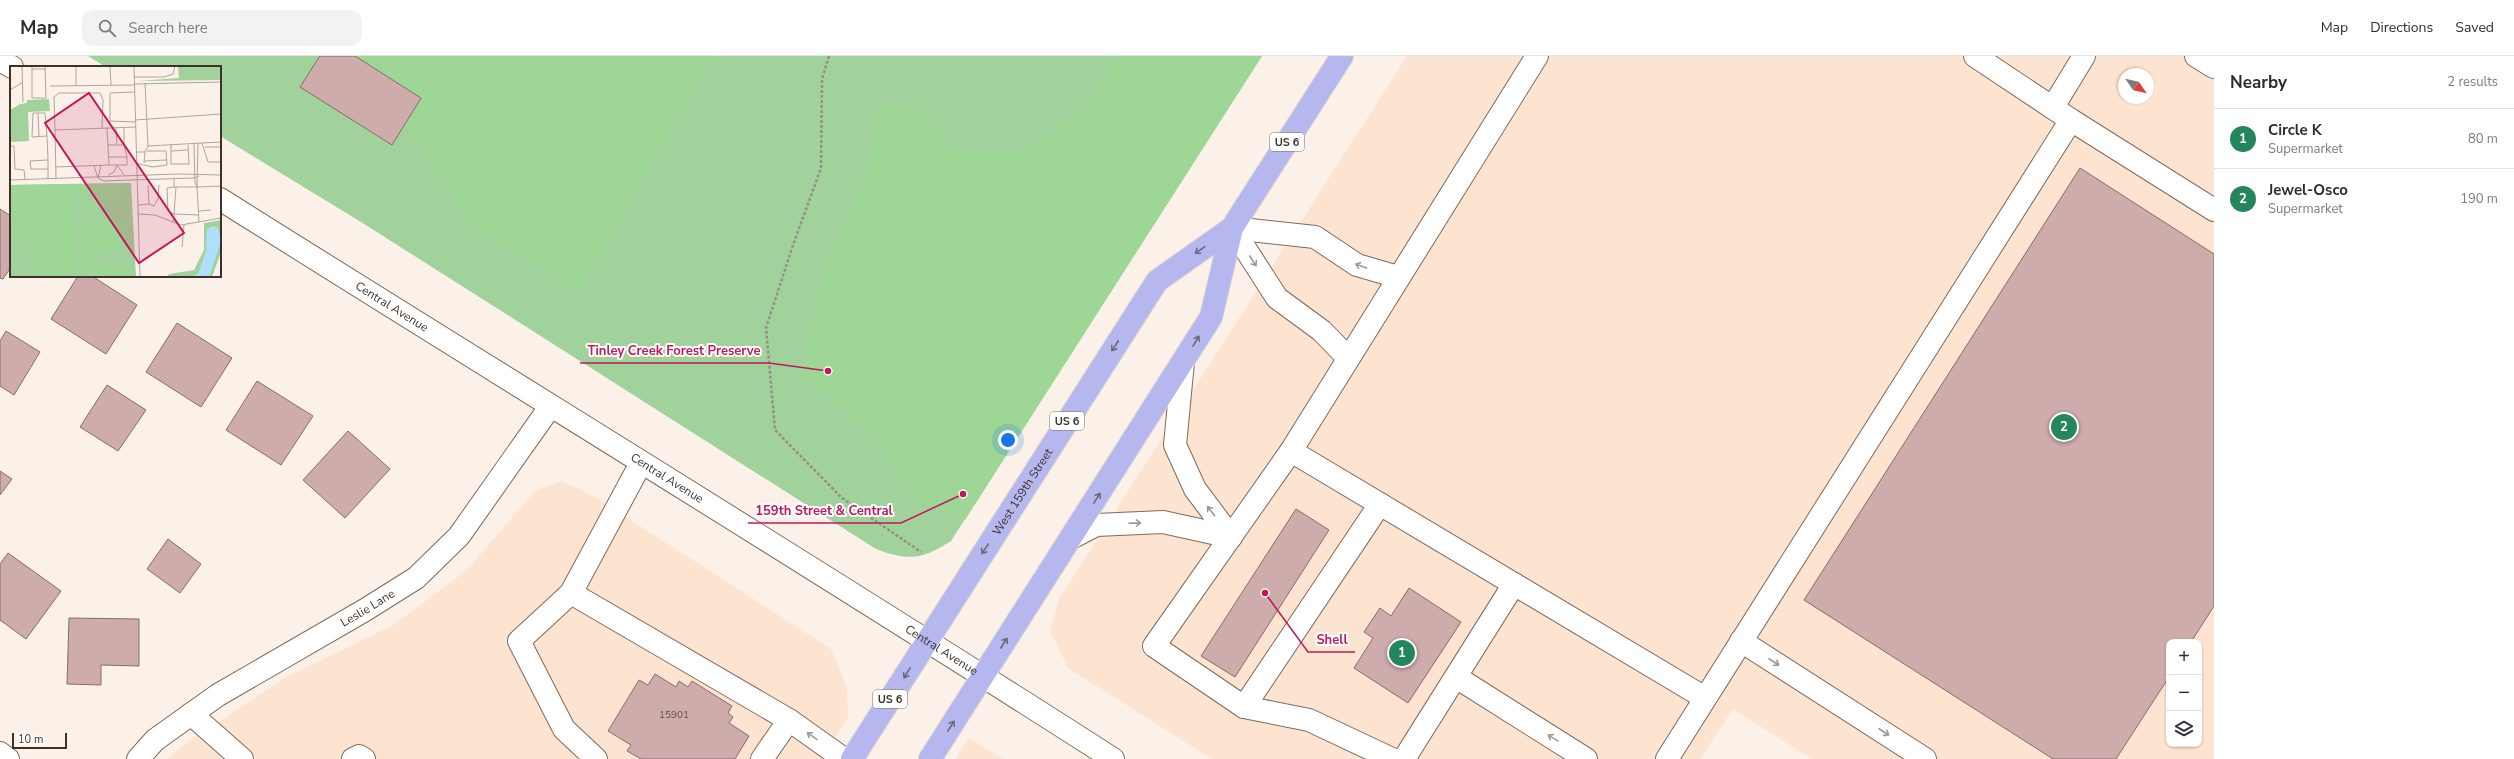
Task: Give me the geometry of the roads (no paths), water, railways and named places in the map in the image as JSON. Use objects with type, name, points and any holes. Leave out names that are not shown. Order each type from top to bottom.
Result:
[{"type":"main road","name":"West 159th Street","points":[[930,759],[1184,362],[1211,317],[1232,228],[1342,56]]},
{"type":"main road","name":"West 159th Street","points":[[852,759],[1157,281],[1232,228]]},
{"type":"street","points":[[1392,759],[1309,720],[1244,707],[1154,646],[1291,451],[1537,56]]},
{"type":"street","points":[[1975,56],[2071,120],[2214,210]]},
{"type":"street","points":[[2053,107],[2084,56]]},
{"type":"street","points":[[2196,56],[2214,68]]},
{"type":"street","points":[[0,60],[10,66]]},
{"type":"street","points":[[1667,759],[2071,120]]},
{"type":"street","name":"Central Avenue","points":[[221,199],[550,407],[928,640],[1113,759]]},
{"type":"street","points":[[1232,228],[1315,237],[1357,265],[1398,277]]},
{"type":"street","points":[[1232,228],[1276,298],[1322,331],[1348,358]]},
{"type":"street","points":[[1184,362],[1175,445],[1194,490],[1231,537]]},
{"type":"street","name":"Leslie Lane","points":[[138,759],[155,740],[218,695],[365,610],[416,578],[459,536],[550,407]]},
{"type":"street","points":[[1291,451],[1705,698]]},
{"type":"street","points":[[596,759],[564,730],[519,641],[571,593],[641,463]]},
{"type":"street","points":[[1244,707],[1380,504]]},
{"type":"street","points":[[1071,538],[1096,525],[1163,522],[1231,537]]},
{"type":"street","points":[[1404,759],[1514,584]]},
{"type":"street","points":[[571,593],[788,720],[844,759]]},
{"type":"street","points":[[1741,641],[1925,759]]},
{"type":"street","points":[[1456,677],[1586,759]]},
{"type":"street","points":[[191,714],[242,759]]},
{"type":"street","points":[[762,759],[788,720]]},
{"type":"street","points":[[0,753],[8,759]]},
{"type":"street","points":[[353,759],[359,756],[364,759]]},
{"type":"place","name":"Tinley Creek Forest Preserve","points":[[828,371]]},
{"type":"place","name":"Jewel-Osco","points":[[2064,427]]},
{"type":"place","name":"159th Street & Central","points":[[963,494]]},
{"type":"place","name":"Shell","points":[[1265,593]]},
{"type":"place","name":"Circle K","points":[[1402,653]]}]
